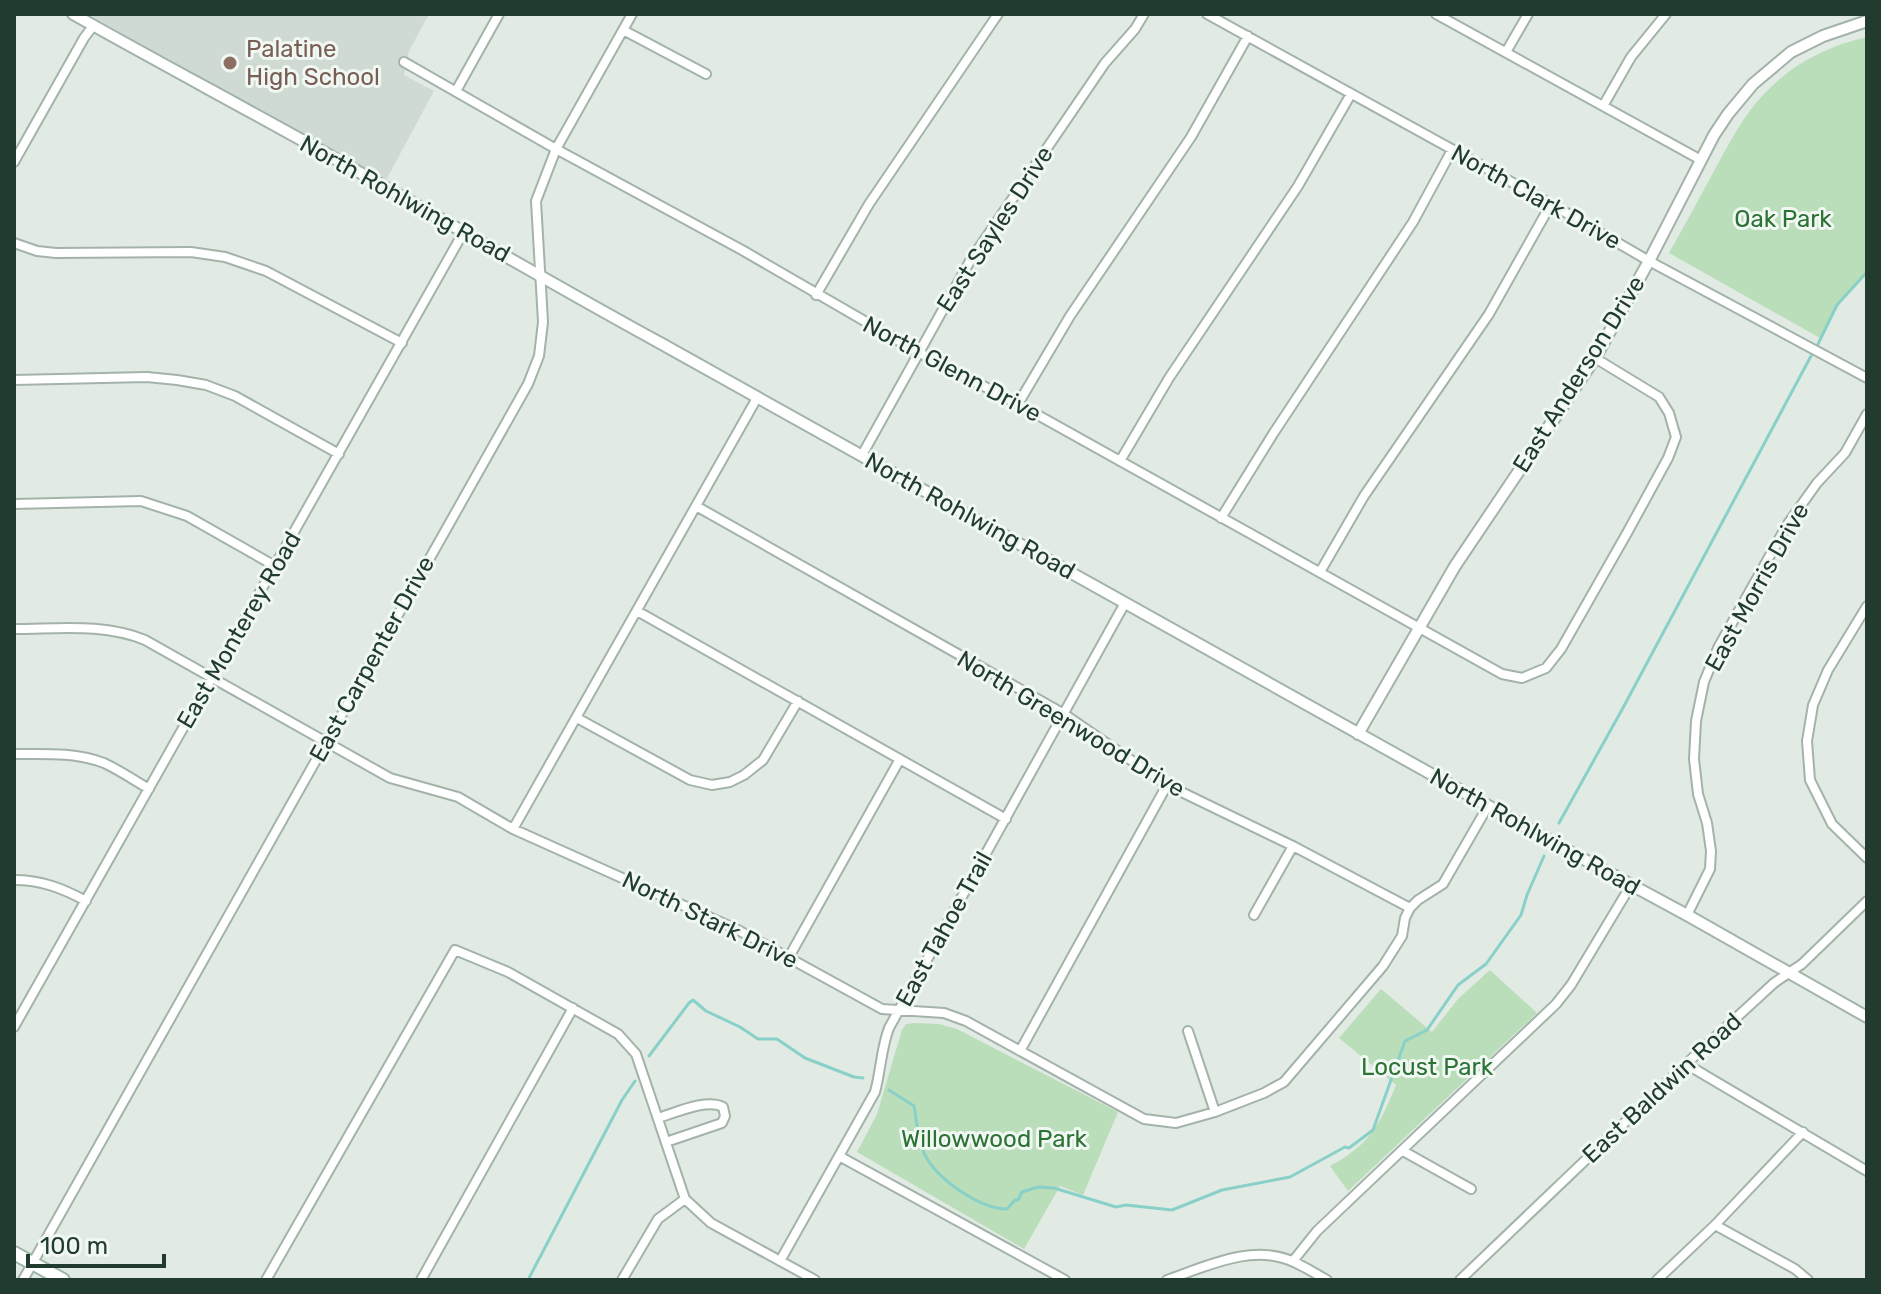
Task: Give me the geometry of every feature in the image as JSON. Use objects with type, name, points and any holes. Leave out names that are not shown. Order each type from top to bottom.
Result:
[{"type":"main road","points":[[14,1253],[63,1280]]},
{"type":"street","name":"North Rohlwing Road","points":[[73,14],[1867,1017]]},
{"type":"street","points":[[456,91],[499,14]]},
{"type":"street","name":"East Carpenter Drive","points":[[23,1280],[535,369],[543,336],[536,201],[556,149],[632,14]]},
{"type":"street","points":[[816,295],[869,204],[998,14]]},
{"type":"street","name":"East Sayles Drive","points":[[862,455],[970,261],[1105,63],[1144,14]]},
{"type":"street","name":"North Clark Drive","points":[[1207,14],[1649,261],[1867,378]]},
{"type":"street","points":[[1436,14],[1701,160]]},
{"type":"street","points":[[1506,52],[1528,14]]},
{"type":"street","points":[[1603,106],[1631,57],[1666,14]]},
{"type":"street","name":"East Anderson Drive","points":[[1358,734],[1455,566],[1595,358],[1728,114],[1763,74],[1791,52],[1867,21]]},
{"type":"street","points":[[14,162],[93,26]]},
{"type":"street","points":[[623,30],[706,74]]},
{"type":"street","points":[[1018,404],[1070,316],[1191,137],[1248,36]]},
{"type":"street","name":"North Glenn Drive","points":[[404,62],[918,352],[1018,404],[1502,674],[1522,678],[1546,668],[1561,649],[1668,458],[1676,437],[1669,413],[1659,397],[1595,358]]},
{"type":"street","points":[[1120,461],[1169,378],[1298,186],[1351,94]]},
{"type":"street","points":[[1221,518],[1413,222],[1452,150]]},
{"type":"street","points":[[1320,572],[1364,496],[1489,314],[1551,204]]},
{"type":"street","name":"East Monterey Road","points":[[14,1027],[463,233]]},
{"type":"street","points":[[14,243],[37,251],[56,253],[191,252],[225,257],[266,271],[402,343]]},
{"type":"street","points":[[14,380],[147,377],[206,385],[235,396],[339,454]]},
{"type":"street","points":[[513,829],[757,398]]},
{"type":"street","name":"East Morris Drive","points":[[1687,915],[1710,869],[1707,823],[1698,794],[1694,759],[1696,721],[1704,682],[1718,648],[1787,525],[1817,483],[1845,453],[1867,414]]},
{"type":"street","points":[[14,504],[141,501],[187,516],[275,566]]},
{"type":"street","name":"North Greenwood Drive","points":[[696,506],[1064,714],[1167,785],[1293,846],[1410,908]]},
{"type":"street","name":"East Tahoe Trail","points":[[780,1261],[875,1092],[882,1049],[899,1010],[1125,603]]},
{"type":"street","points":[[1867,606],[1828,670],[1813,705],[1807,741],[1810,780],[1832,824],[1867,858]]},
{"type":"street","points":[[637,611],[1006,819]]},
{"type":"street","name":"North Stark Drive","points":[[14,629],[93,628],[115,630],[145,640],[396,780],[458,797],[513,829],[738,930],[882,1009],[944,1013],[966,1021],[1144,1119],[1176,1123],[1215,1112],[1284,1082],[1383,966],[1402,936],[1410,908]]},
{"type":"street","points":[[577,718],[690,780],[712,785],[730,782],[763,760],[798,701]]},
{"type":"street","points":[[14,754],[62,754],[86,758],[108,765],[149,789]]},
{"type":"street","points":[[789,957],[900,759]]},
{"type":"street","points":[[1020,1051],[1167,785]]},
{"type":"street","points":[[1410,908],[1443,884],[1488,806]]},
{"type":"street","points":[[1254,915],[1293,846]]},
{"type":"street","points":[[14,880],[53,886],[86,901]]},
{"type":"street","points":[[1293,1261],[1317,1231],[1556,1004],[1571,985],[1631,885]]},
{"type":"street","name":"East Baldwin Road","points":[[1460,1280],[1686,1064],[1774,983],[1802,964],[1867,901]]},
{"type":"street","points":[[266,1280],[455,950],[508,972],[618,1034],[636,1054],[685,1199],[711,1223],[815,1280]]},
{"type":"street","points":[[421,1280],[573,1008]]},
{"type":"street","points":[[1188,1031],[1215,1112]]},
{"type":"street","points":[[1686,1064],[1867,1171]]},
{"type":"street","points":[[658,1118],[705,1104],[716,1103],[723,1107],[725,1116],[722,1123],[666,1142]]},
{"type":"street","points":[[1657,1280],[1715,1225],[1803,1132]]},
{"type":"street","points":[[1403,1151],[1471,1189]]},
{"type":"street","points":[[839,1156],[1065,1280]]},
{"type":"street","points":[[622,1280],[658,1219],[685,1199]]},
{"type":"street","points":[[1715,1225],[1795,1269],[1808,1280]]},
{"type":"street","points":[[1167,1280],[1230,1258],[1266,1254],[1293,1261],[1327,1280]]},
{"type":"shaded area","points":[[88,14],[429,14],[409,51],[404,75],[434,91],[385,182]]},
{"type":"green space","name":"Oak Park","points":[[1867,37],[1867,272],[1837,305],[1820,338],[1669,253],[1731,140],[1757,102],[1799,64],[1839,45]]},
{"type":"green space","name":"Locust Park","points":[[1490,970],[1537,1013],[1348,1191],[1330,1166],[1355,1150],[1372,1133],[1396,1085],[1339,1038],[1381,989],[1432,1032],[1458,999]]},
{"type":"green space","name":"Willowwood Park","points":[[906,1024],[939,1024],[957,1029],[1118,1112],[1083,1195],[1060,1186],[1024,1249],[857,1152],[877,1114],[902,1030]]},
{"type":"waterway","points":[[1818,344],[1837,305],[1867,272]]},
{"type":"waterway","points":[[1559,823],[1811,356]]},
{"type":"waterway","points":[[889,1090],[914,1106],[923,1150],[939,1174],[960,1191],[996,1208],[1007,1209],[1022,1192],[1038,1187],[1054,1188],[1116,1207],[1126,1205],[1172,1210],[1222,1190],[1290,1177],[1345,1147],[1349,1148],[1373,1130],[1405,1041],[1427,1030],[1458,985],[1486,964],[1521,915],[1544,856]]},
{"type":"waterway","points":[[649,1056],[693,1000],[706,1011],[758,1039],[777,1039],[805,1058],[863,1078]]},
{"type":"waterway","points":[[528,1280],[622,1100],[635,1081]]},
{"type":"place","name":"Palatine High School","points":[[230,63]]}]
